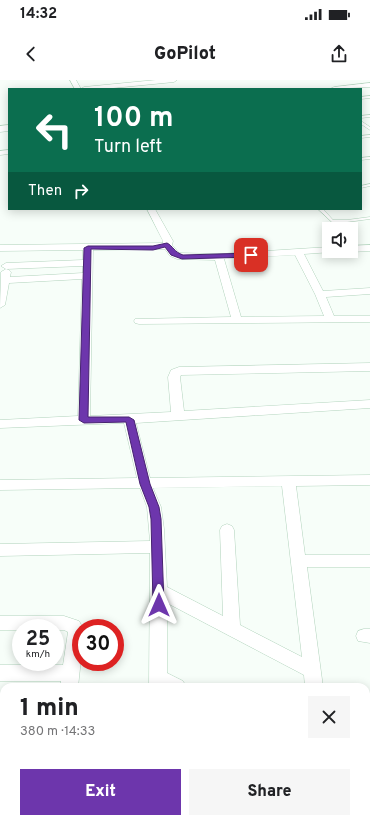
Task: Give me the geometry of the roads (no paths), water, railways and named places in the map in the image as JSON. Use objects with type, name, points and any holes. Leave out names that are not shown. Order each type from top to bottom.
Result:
[{"type":"street","points":[[92,88],[148,81],[174,80]]},
{"type":"street","points":[[346,88],[370,86]]},
{"type":"street","points":[[152,210],[166,236],[168,241],[167,245],[173,254],[177,256],[219,257],[322,250]]},
{"type":"street","points":[[0,306],[6,266],[5,248],[153,248],[167,245]]},
{"type":"street","points":[[84,420],[88,248]]},
{"type":"street","points":[[358,249],[370,248]]},
{"type":"street","points":[[298,252],[320,294],[330,319]]},
{"type":"street","points":[[219,257],[237,321]]},
{"type":"street","points":[[6,266],[87,263]]},
{"type":"street","points":[[4,280],[87,276]]},
{"type":"street","points":[[320,294],[370,291]]},
{"type":"street","points":[[139,321],[370,319]]},
{"type":"street","points":[[178,417],[174,377],[175,373],[179,371],[370,368]]},
{"type":"street","points":[[0,424],[84,420],[129,420],[370,404]]},
{"type":"street","points":[[129,420],[145,484],[154,507],[157,529],[159,591],[158,682]]},
{"type":"street","points":[[288,480],[313,683]]},
{"type":"street","points":[[0,485],[370,480]]},
{"type":"street","points":[[227,530],[232,628]]},
{"type":"street","points":[[0,550],[158,547]]},
{"type":"street","points":[[299,561],[370,561]]},
{"type":"street","points":[[159,591],[311,670]]},
{"type":"street","points":[[0,623],[64,623],[73,626],[76,631],[70,680],[0,673]]},
{"type":"lane","points":[[362,123],[370,129]]},
{"type":"lane","points":[[321,210],[332,221],[370,218]]}]
